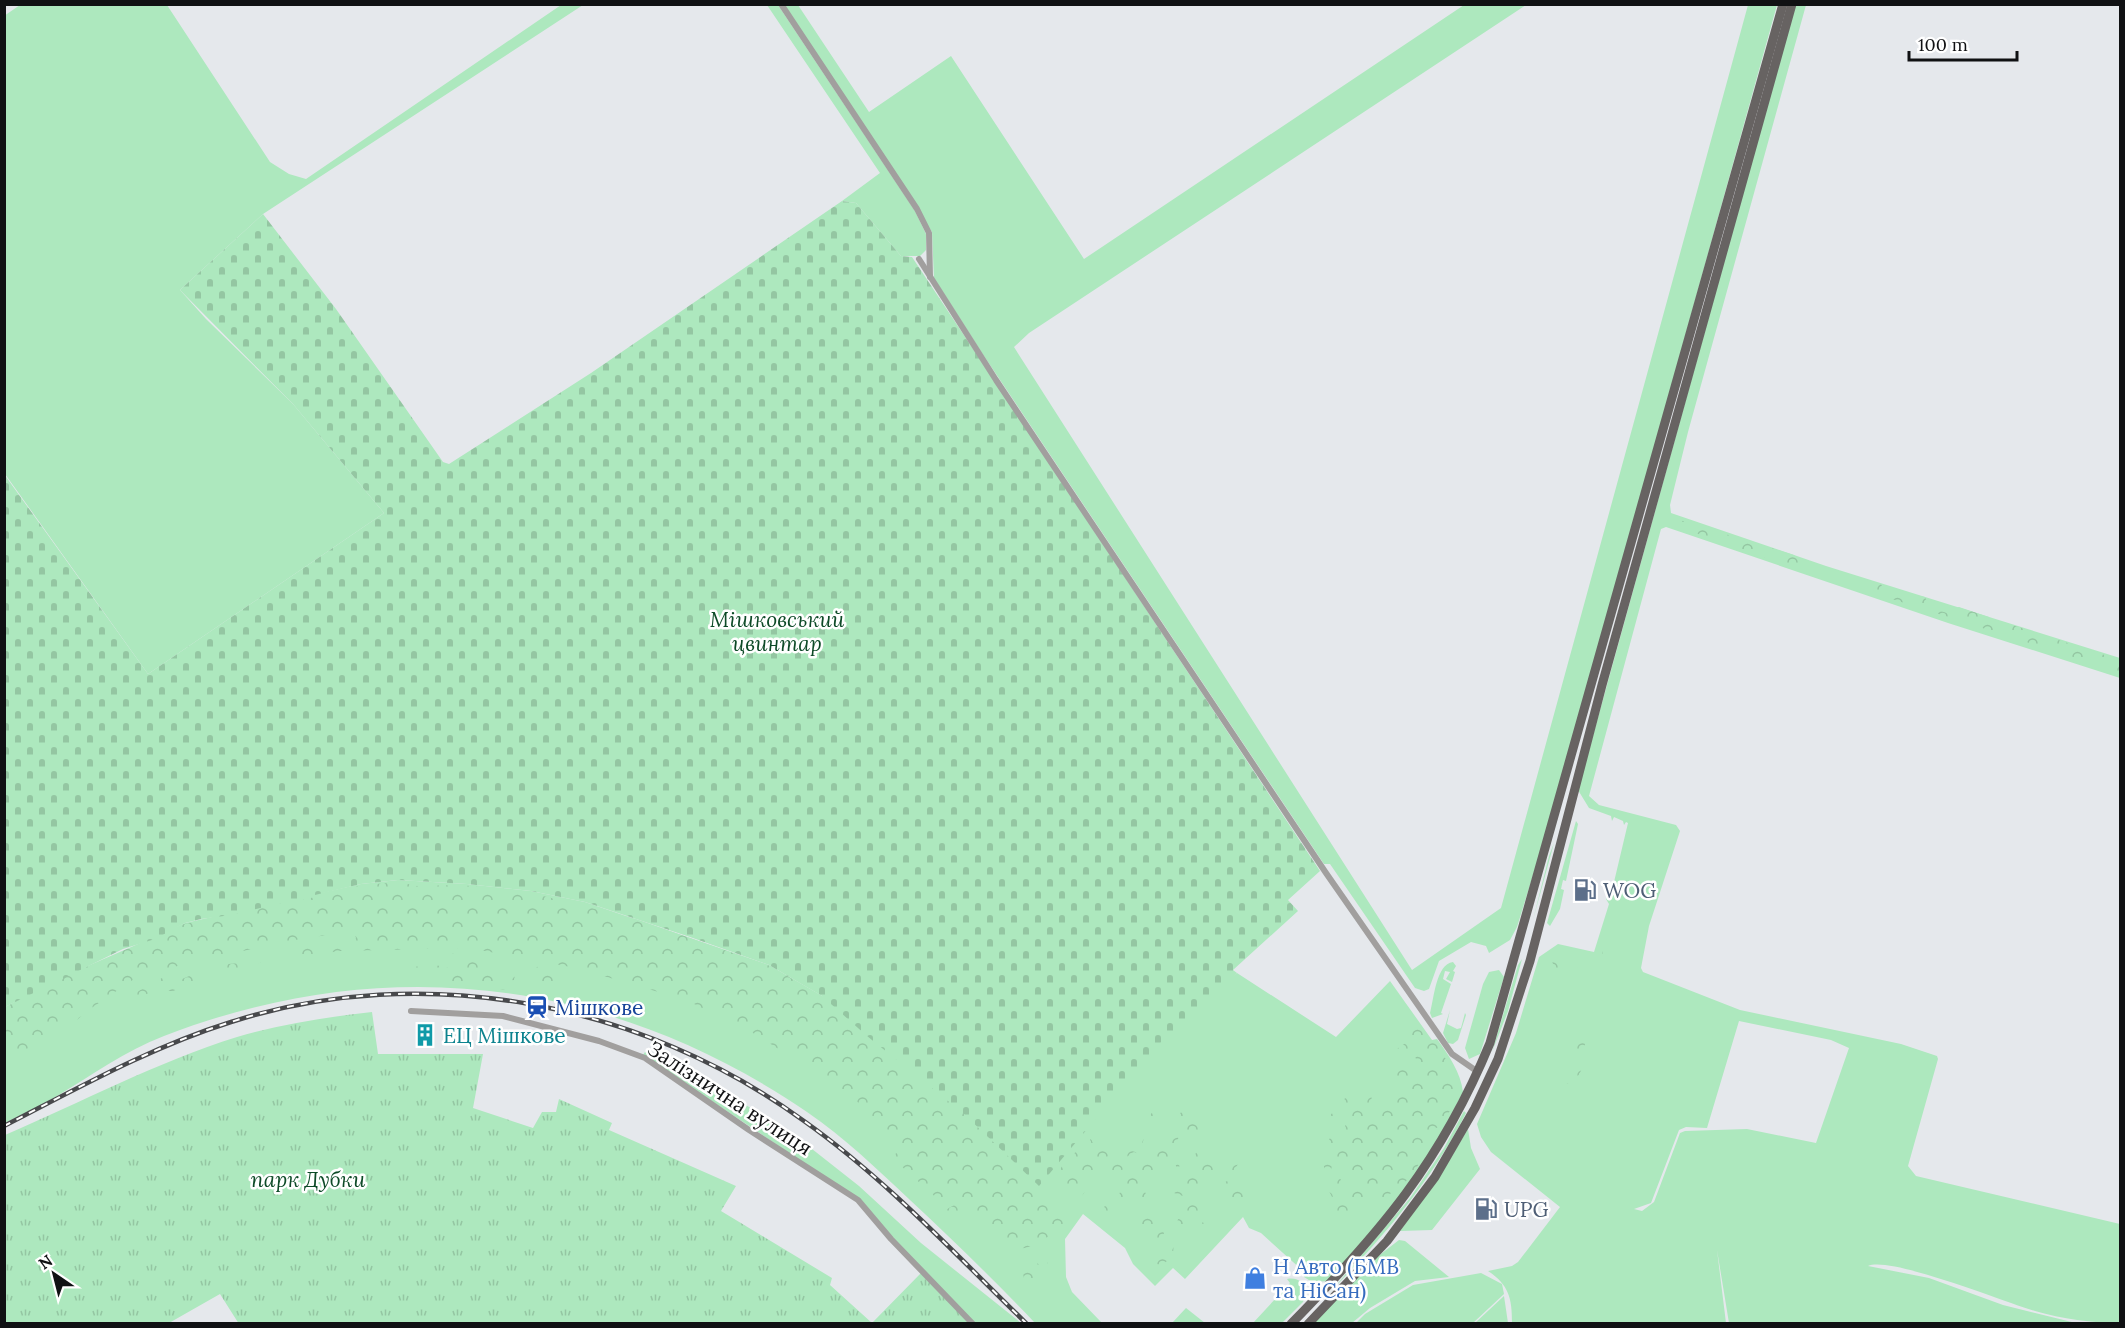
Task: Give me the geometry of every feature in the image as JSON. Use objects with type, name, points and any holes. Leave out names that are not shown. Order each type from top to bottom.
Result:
[{"type":"main road","points":[[1291,1323],[1369,1242],[1406,1197],[1437,1151],[1478,1072],[1504,1002],[1658,441],[1783,4]]},
{"type":"main road","points":[[1308,1323],[1387,1240],[1435,1177],[1475,1108],[1498,1059],[1530,961],[1605,673],[1792,4]]},
{"type":"street","points":[[781,4],[916,209],[929,233],[930,277]]},
{"type":"street","points":[[919,259],[1326,873],[1452,1054],[1478,1072]]},
{"type":"street","name":"Залізнична вулиця","points":[[411,1011],[503,1016],[599,1041],[645,1058],[758,1136],[858,1200],[891,1239],[972,1323]]},
{"type":"green space","points":[[20,5],[167,5],[270,162],[289,174],[306,179],[561,5],[583,5],[263,214],[180,290],[206,319],[293,404],[384,513],[148,674],[5,474],[4,16]]},
{"type":"green space","points":[[767,5],[778,5],[915,211],[926,234],[926,250],[920,256],[901,256],[856,203],[842,201],[880,173]]},
{"type":"green space","points":[[783,5],[798,5],[869,112],[951,56],[1084,259],[1464,5],[1526,5],[1029,333],[1014,347],[1412,970],[1501,908],[1748,5],[1777,5],[1561,784],[1517,927],[1510,940],[1489,953],[1486,946],[1471,942],[1439,961],[1429,989],[1424,991],[1415,988],[1330,864],[1324,864],[982,353],[934,278],[932,232]]},
{"type":"green space","points":[[1795,5],[1806,5],[1688,432],[1670,505],[1671,513],[1826,566],[2120,658],[2120,678],[1948,623],[1666,527],[1661,529],[1589,796],[1599,805],[1676,825],[1680,831],[1649,926],[1641,968],[1643,972],[1740,1010],[1901,1044],[1937,1056],[1908,1166],[1916,1176],[2120,1224],[2120,1323],[2077,1320],[2045,1314],[1923,1273],[1881,1265],[1868,1266],[1929,1278],[2003,1305],[2076,1323],[1729,1323],[1717,1250],[1726,1323],[1512,1323],[1508,1293],[1501,1282],[1488,1271],[1512,1266],[1518,1262],[1560,1207],[1491,1152],[1481,1137],[1477,1124],[1516,1033],[1539,957],[1558,944],[1594,952],[1609,904],[1606,899],[1611,882],[1614,882],[1628,823],[1624,825],[1623,821],[1614,817],[1612,821],[1611,816],[1589,808],[1578,790]],"holes":[[[1739,1021],[1831,1040],[1849,1048],[1816,1143],[1747,1129],[1685,1131],[1680,1133],[1654,1202],[1642,1211],[1634,1209],[1651,1203],[1679,1130],[1686,1127],[1707,1128]]]},
{"type":"green space","name":"Мішковський цвинтар","points":[[842,201],[856,203],[901,256],[912,257],[1320,871],[1288,900],[1298,911],[1233,970],[1237,973],[1224,989],[1159,1044],[1039,1186],[963,1113],[867,1036],[822,996],[769,965],[585,902],[531,891],[398,880],[361,884],[231,915],[201,919],[185,923],[155,939],[123,949],[5,1007],[4,474],[148,674],[384,513],[293,404],[180,290],[263,214],[336,309],[443,462],[449,464],[591,373]]},
{"type":"green space","points":[[1673,520],[1794,555],[1803,563],[1798,569],[1673,525]]},
{"type":"green space","points":[[1867,580],[1881,584],[1884,591],[1910,598],[1915,595],[1925,597],[1930,608],[1954,615],[1955,608],[1959,607],[1989,617],[1989,623],[1996,627],[2003,622],[2120,660],[2120,672],[1867,591]]},
{"type":"green space","points":[[1576,821],[1578,824],[1566,881],[1563,880],[1561,889],[1564,890],[1560,909],[1550,926],[1547,923]]},
{"type":"green space","points":[[1554,843],[1533,920],[1549,856]]},
{"type":"green space","points":[[398,880],[531,891],[585,902],[769,965],[822,996],[1158,1044],[1237,973],[1336,1037],[1390,981],[1432,1040],[1437,1039],[1445,1051],[1457,1071],[1463,1092],[1422,1171],[1330,1281],[1312,1282],[1304,1277],[1303,1271],[1261,1233],[1249,1228],[1243,1217],[1185,1279],[1173,1268],[1155,1286],[1133,1264],[1125,1248],[1083,1214],[1065,1239],[1066,1277],[1072,1292],[1103,1324],[1035,1323],[873,1165],[807,1112],[732,1067],[655,1032],[576,1006],[495,992],[413,987],[331,993],[247,1009],[150,1042],[122,1056],[51,1100],[5,1123],[5,1007],[185,923],[361,884]]},
{"type":"green space","points":[[401,882],[415,886],[461,885],[531,893],[636,919],[770,966],[820,995],[848,1022],[854,1036],[867,1036],[964,1112],[1060,1205],[1066,1220],[1057,1230],[1036,1244],[1016,1248],[853,1098],[757,1035],[686,1000],[576,968],[469,948],[340,951],[298,957],[293,955],[300,950],[341,944],[356,938],[354,933],[346,932],[282,942],[169,968],[154,968],[87,1011],[68,1028],[15,1055],[5,1052],[4,1008],[44,985],[184,924],[232,915],[279,901],[299,901],[362,885]]},
{"type":"green space","points":[[1607,942],[1615,942],[1620,947],[1618,958],[1607,960],[1602,955],[1602,947]]},
{"type":"green space","points":[[1555,952],[1574,960],[1578,970],[1569,974],[1554,967],[1550,955]]},
{"type":"green space","points":[[444,953],[488,957],[490,967],[515,975],[514,980],[498,981],[511,990],[445,985],[443,983],[449,979],[447,977],[412,970],[414,967],[432,964],[447,968],[457,961],[455,959],[444,960],[442,956]]},
{"type":"green space","points":[[266,956],[268,959],[246,969],[226,969],[173,991],[156,991],[134,998],[135,993],[162,978],[182,979],[216,965],[253,962]]},
{"type":"green space","points":[[1522,959],[1508,1011],[1492,1052],[1518,965]]},
{"type":"green space","points":[[1453,962],[1456,966],[1452,982],[1446,979],[1450,972],[1445,971],[1443,979],[1451,984],[1441,1013],[1443,1014],[1432,1018],[1430,1013],[1439,975],[1447,964]]},
{"type":"green space","points":[[539,966],[558,972],[556,987],[541,990],[526,985],[524,975]]},
{"type":"green space","points":[[1499,970],[1504,977],[1480,1054],[1469,1059],[1465,1048],[1483,984],[1489,972]]},
{"type":"green space","points":[[1450,1010],[1447,1024],[1457,1029],[1461,1028],[1465,1013],[1466,1015],[1458,1040],[1453,1044],[1448,1043],[1443,1033]]},
{"type":"green space","name":"парк Дубки","points":[[372,1012],[378,1054],[483,1054],[473,1108],[533,1128],[542,1112],[556,1112],[559,1099],[612,1123],[609,1130],[736,1186],[721,1211],[832,1278],[830,1285],[872,1323],[921,1273],[969,1323],[239,1324],[220,1294],[169,1323],[5,1324],[5,1135],[149,1070],[207,1047],[270,1028]]},
{"type":"green space","points":[[1418,1023],[1430,1039],[1440,1046],[1457,1085],[1456,1099],[1442,1126],[1430,1130],[1432,1138],[1419,1164],[1401,1188],[1376,1201],[1361,1200],[1350,1210],[1342,1224],[1337,1225],[1333,1215],[1335,1203],[1325,1183],[1332,1177],[1338,1176],[1344,1184],[1349,1184],[1356,1177],[1355,1173],[1342,1172],[1336,1165],[1332,1166],[1330,1173],[1324,1170],[1324,1149],[1331,1136],[1341,1136],[1346,1132],[1344,1117],[1338,1117],[1332,1124],[1327,1122],[1327,1119],[1347,1096],[1363,1101],[1369,1088],[1372,1091],[1371,1106],[1387,1109],[1392,1098],[1390,1091],[1402,1085],[1398,1079],[1388,1074],[1387,1069],[1393,1066],[1411,1069],[1417,1064],[1415,1055],[1402,1058],[1395,1054],[1397,1049],[1407,1042],[1407,1028]]},
{"type":"green space","points":[[1580,1041],[1585,1043],[1581,1070],[1571,1084],[1565,1084],[1578,1058],[1572,1044]]},
{"type":"green space","points":[[645,1052],[707,1081],[793,1134],[859,1186],[921,1243],[1021,1323],[975,1323],[892,1238],[864,1203],[643,1055]]},
{"type":"green space","points":[[1154,1111],[1159,1112],[1159,1121],[1156,1128],[1144,1138],[1139,1154],[1134,1152],[1127,1157],[1121,1177],[1108,1180],[1103,1172],[1104,1169],[1124,1150]]},
{"type":"green space","points":[[1185,1111],[1201,1123],[1204,1130],[1195,1135],[1180,1135],[1169,1156],[1142,1184],[1147,1197],[1114,1213],[1107,1222],[1095,1221],[1095,1217],[1100,1214],[1106,1204],[1117,1201],[1123,1183],[1153,1155],[1152,1149],[1173,1128],[1180,1113]]},
{"type":"green space","points":[[1464,1111],[1466,1113],[1453,1138],[1423,1184],[1371,1248],[1333,1289],[1410,1198],[1444,1148]]},
{"type":"green space","points":[[1468,1129],[1471,1148],[1480,1169],[1432,1230],[1400,1231],[1439,1177]]},
{"type":"green space","points":[[1091,1139],[1094,1145],[1084,1160],[1068,1174],[1066,1182],[1102,1147],[1109,1148],[1111,1152],[1093,1176],[1096,1187],[1085,1192],[1077,1201],[1070,1199],[1072,1187],[1064,1189],[1052,1176],[1044,1177],[1050,1167],[1055,1172],[1059,1172],[1064,1162]]},
{"type":"green space","points":[[1202,1150],[1221,1165],[1237,1153],[1244,1156],[1236,1167],[1248,1176],[1246,1184],[1241,1189],[1246,1197],[1235,1209],[1230,1205],[1233,1186],[1228,1187],[1218,1196],[1214,1192],[1224,1182],[1232,1180],[1231,1173],[1216,1180],[1209,1179],[1198,1192],[1186,1197],[1174,1193],[1178,1183],[1175,1158],[1179,1162],[1180,1175],[1184,1175],[1188,1172],[1187,1163]]},
{"type":"green space","points":[[899,1151],[934,1184],[947,1202],[941,1202],[899,1164],[894,1155]]},
{"type":"green space","points":[[1203,1198],[1205,1200],[1203,1214],[1191,1217],[1185,1225],[1203,1222],[1205,1228],[1201,1232],[1190,1231],[1182,1238],[1172,1233],[1184,1212]]},
{"type":"green space","points":[[956,1204],[967,1210],[969,1215],[956,1211],[948,1220],[942,1212]]},
{"type":"green space","points":[[1153,1215],[1162,1225],[1164,1238],[1173,1244],[1171,1256],[1162,1265],[1156,1264],[1153,1259],[1163,1255],[1164,1249],[1145,1235],[1139,1226],[1140,1221]]},
{"type":"green space","points":[[1056,1234],[1057,1241],[1047,1249],[1040,1249],[1039,1245]]},
{"type":"green space","points":[[1399,1240],[1405,1241],[1449,1277],[1415,1281],[1370,1308],[1352,1323],[1313,1324],[1377,1257]]},
{"type":"green space","points":[[1058,1251],[1061,1255],[1058,1268],[1050,1274],[1047,1260]]},
{"type":"green space","points":[[1032,1259],[1042,1267],[1044,1284],[1034,1285],[1024,1278],[1021,1266]]},
{"type":"green space","points":[[1481,1273],[1502,1284],[1504,1294],[1473,1323],[1356,1323],[1365,1314],[1413,1285]]},
{"type":"green space","points":[[1287,1279],[1298,1280],[1302,1284],[1306,1294],[1303,1302],[1282,1323],[1253,1323],[1290,1283]]},
{"type":"green space","points":[[1504,1296],[1508,1323],[1475,1323]]},
{"type":"green space","points":[[1186,1308],[1205,1323],[1172,1323]]},
{"type":"railway","points":[[4,1126],[115,1069],[172,1043],[231,1022],[304,1004],[379,995],[454,995],[529,1004],[602,1021],[673,1047],[741,1080],[804,1121],[863,1167],[892,1192],[1027,1324]]},
{"type":"place","name":"WOG","points":[[1585,890]]},
{"type":"place","name":"Мішкове","points":[[537,1007]]},
{"type":"place","name":"ЕЦ Мішкове","points":[[425,1035]]},
{"type":"place","name":"UPG","points":[[1486,1209]]},
{"type":"place","name":"Н Авто (БМВ та НіСан)","points":[[1255,1278]]}]
